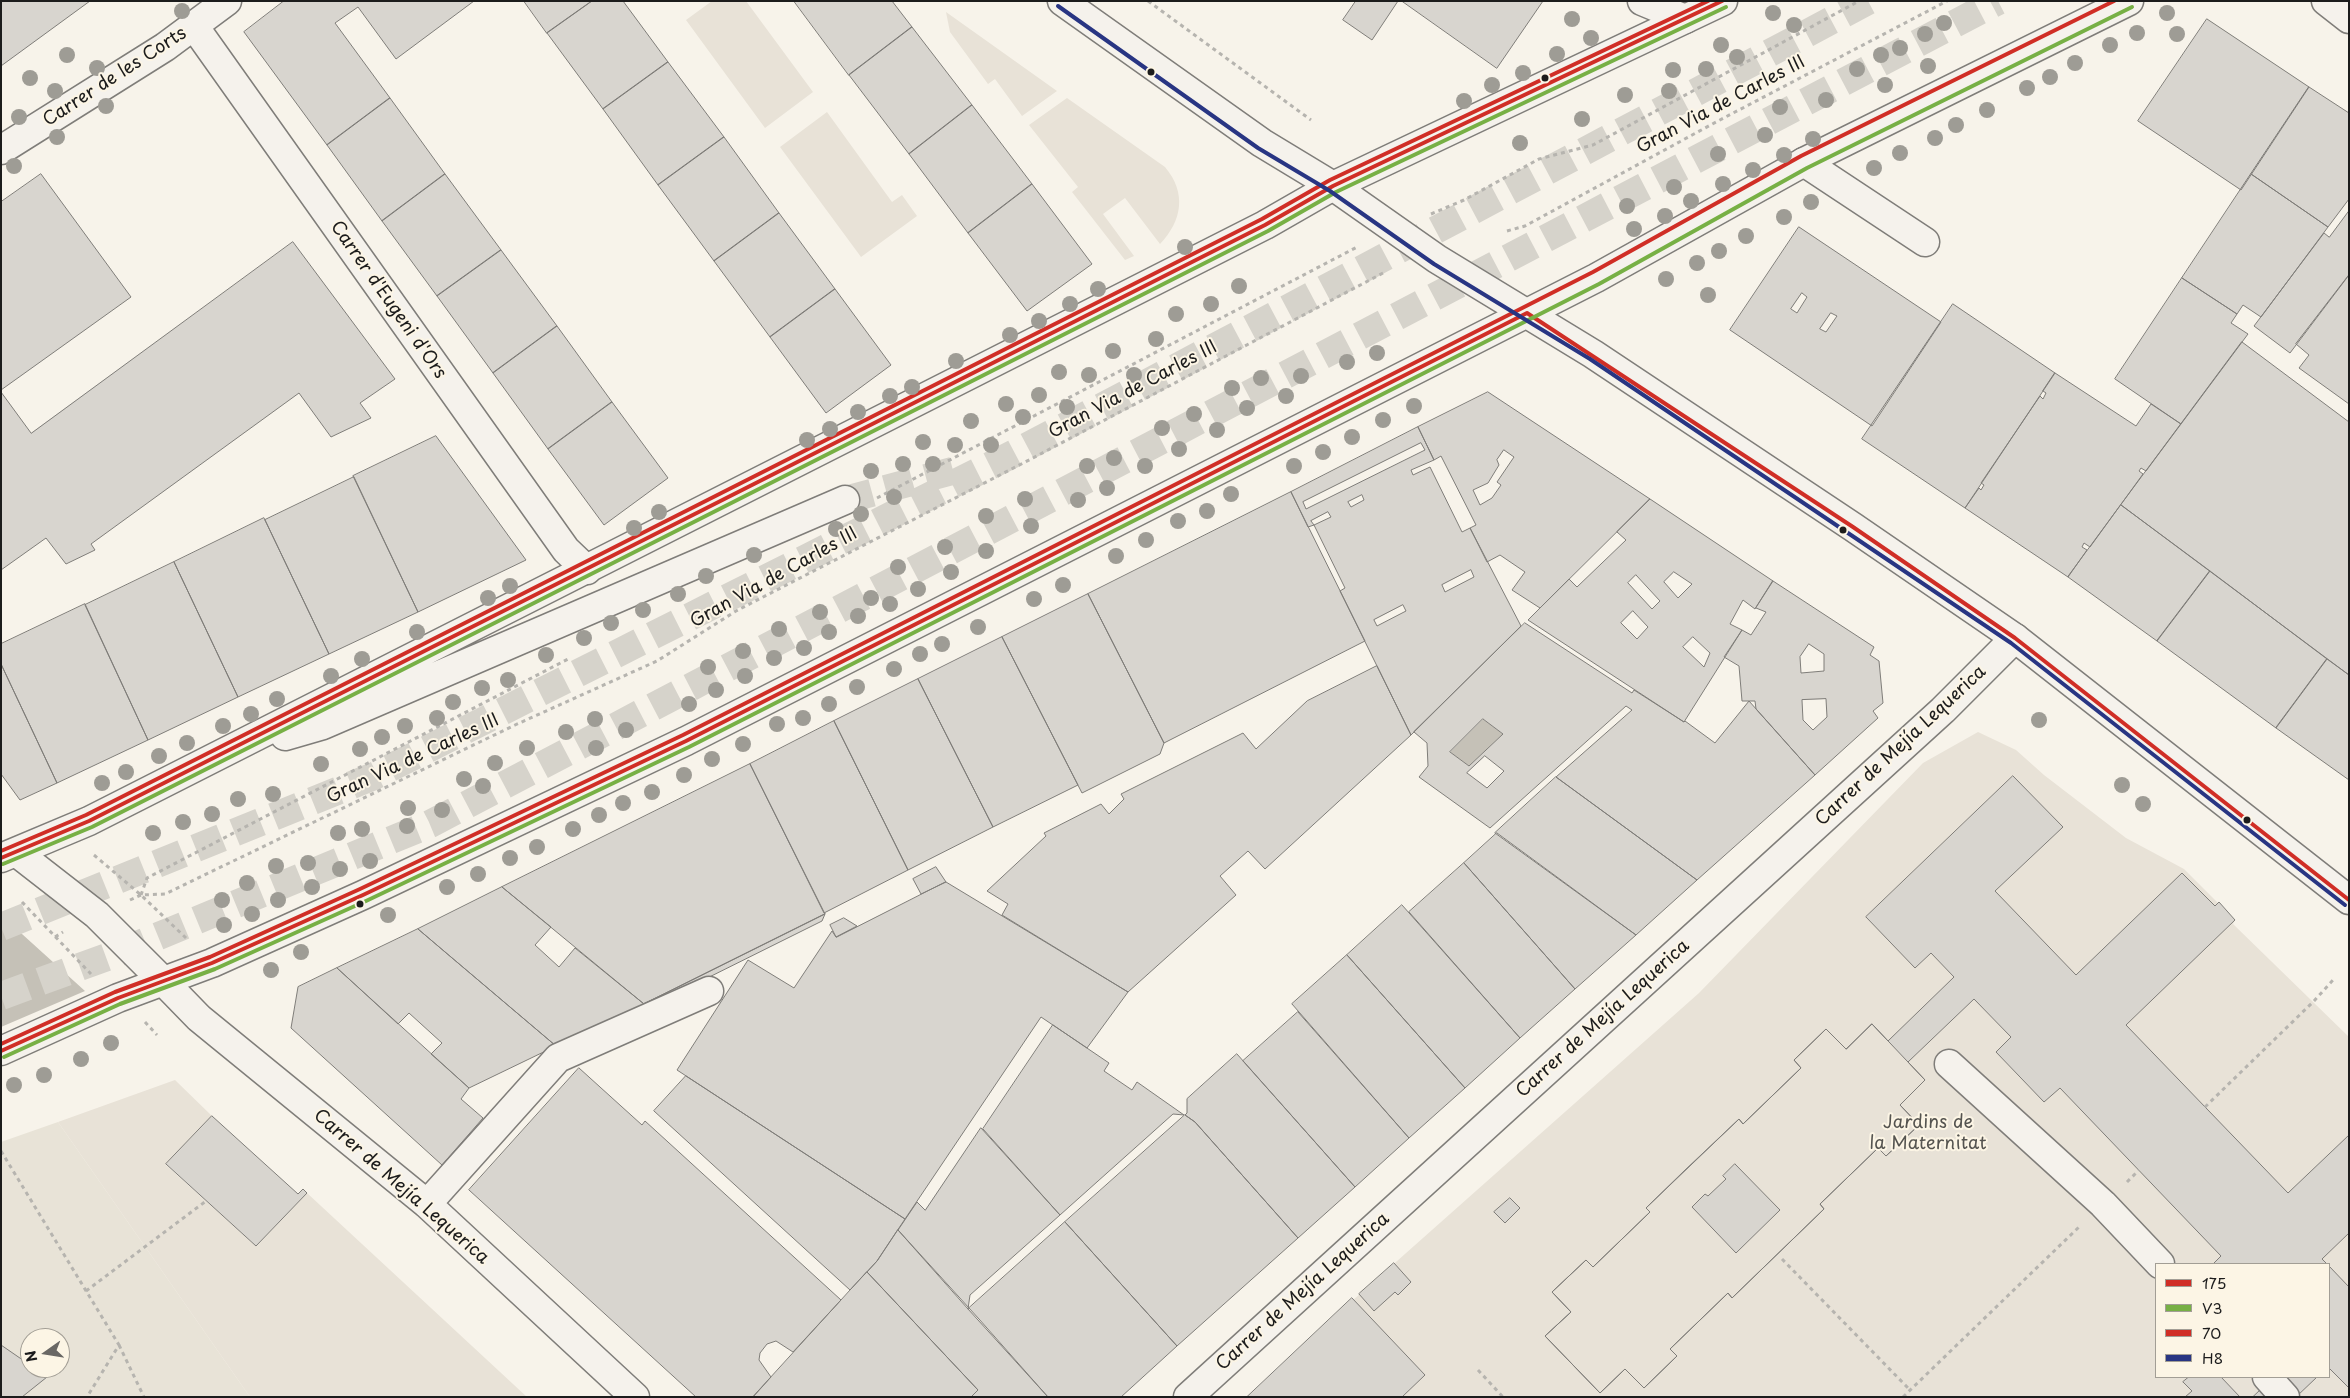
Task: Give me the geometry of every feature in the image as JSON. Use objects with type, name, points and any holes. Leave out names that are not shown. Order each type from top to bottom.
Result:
[{"type":"main road","name":"Carrer de les Corts","points":[[1,150],[194,26],[227,1]]},
{"type":"main road","points":[[1062,1],[1262,143],[1333,186],[1437,259],[1527,313],[1853,527],[2015,638],[2349,900]]},
{"type":"main road","points":[[1642,1],[1685,19]]},
{"type":"main road","points":[[6,851],[89,821],[1265,225],[1333,186],[1723,1]]},
{"type":"main road","points":[[1,1051],[118,998],[212,963],[363,895],[686,741],[1596,278],[1804,162],[2129,1]]},
{"type":"main road","points":[[2326,1],[2349,19]]},
{"type":"main road","name":"Carrer d'Eugeni d'Ors","points":[[194,26],[566,550],[587,570]]},
{"type":"main road","points":[[1804,162],[1925,242]]},
{"type":"main road","points":[[214,758],[323,725],[845,500]]},
{"type":"main road","name":"Carrer de Mejía Lequerica","points":[[1188,1397],[1943,710],[2015,638]]},
{"type":"main road","name":"Carrer de Mejía Lequerica","points":[[6,851],[97,915],[199,1018],[426,1204],[635,1397]]},
{"type":"main road","points":[[426,1204],[558,1058],[709,991]]},
{"type":"main road","points":[[1949,1064],[2103,1204],[2159,1263]]},
{"type":"main road","points":[[2268,1378],[2285,1397]]},
{"type":"path","points":[[1148,1],[1311,120]]},
{"type":"path","name":"Gran Via de Carles III","points":[[1464,200],[1539,159],[1594,145],[1859,1]]},
{"type":"path","name":"Gran Via de Carles III","points":[[1507,230],[1525,226],[1716,122],[1947,1]]},
{"type":"path","name":"Gran Via de Carles III","points":[[141,894],[165,894],[515,725],[657,661],[736,611],[1039,455],[1382,273]]},
{"type":"path","points":[[93,854],[141,894],[192,945]]},
{"type":"path","points":[[22,902],[94,976]]},
{"type":"path","points":[[2205,1107],[2314,1001],[2333,980]]},
{"type":"path","points":[[142,1020],[157,1035]]},
{"type":"path","points":[[1,1151],[119,1345],[144,1397]]},
{"type":"path","points":[[1903,1397],[2139,1170]]},
{"type":"path","points":[[86,1291],[206,1201]]},
{"type":"path","points":[[1782,1259],[1910,1390]]},
{"type":"path","points":[[87,1397],[119,1345]]},
{"type":"path","points":[[1478,1370],[1503,1397]]},
{"type":"shaded area","points":[[1483,719],[1503,734],[1469,766],[1450,752]]},
{"type":"shaded area","points":[[1,915],[85,991],[1,1027]]},
{"type":"shaded area","points":[[58,1122],[250,1397],[1,1397],[1,1142]]},
{"type":"green space","points":[[712,1],[746,1],[813,92],[765,128],[686,20]]},
{"type":"green space","points":[[946,12],[1057,91],[1022,116],[995,79],[988,84],[950,32]]},
{"type":"green space","points":[[1067,98],[1165,167],[1172,177],[1177,187],[1179,207],[1173,226],[1160,244],[1125,198],[1103,214],[1134,256],[1125,260],[1072,192],[1078,187],[1029,125]]},
{"type":"green space","points":[[827,112],[892,202],[902,195],[917,216],[861,257],[780,147]]},
{"type":"green space","name":"Jardins de la Maternitat","points":[[1978,732],[2016,750],[2044,775],[2126,838],[2184,869],[2235,920],[2233,924],[2349,1037],[2349,1397],[1253,1397],[1352,1301],[1699,993],[1923,763]]},
{"type":"green space","points":[[175,1080],[212,1116],[166,1165],[256,1246],[307,1193],[527,1397],[250,1397],[58,1122]]},
{"type":"building","points":[[1,1],[90,1],[1,66]]},
{"type":"building","points":[[284,1],[474,1],[396,59],[358,7],[335,23],[390,98],[327,145],[244,32]]},
{"type":"building","points":[[524,1],[592,1],[547,33]]},
{"type":"building","points":[[592,1],[623,1],[668,62],[603,109],[547,33]]},
{"type":"building","points":[[794,1],[892,1],[912,27],[849,75]]},
{"type":"building","points":[[1356,1],[1398,1],[1372,40],[1343,20]]},
{"type":"building","points":[[1402,1],[1543,1],[1497,68]]},
{"type":"building","points":[[2207,19],[2309,87],[2241,190],[2138,121]]},
{"type":"building","points":[[912,27],[972,105],[909,154],[849,75]]},
{"type":"building","points":[[668,62],[724,137],[658,185],[603,109]]},
{"type":"building","points":[[2309,87],[2349,113],[2349,199],[2328,227],[2251,174]]},
{"type":"building","points":[[390,98],[445,174],[382,221],[327,145]]},
{"type":"building","points":[[972,105],[1032,184],[968,233],[909,154]]},
{"type":"building","points":[[724,137],[779,213],[714,261],[658,185]]},
{"type":"building","points":[[41,174],[131,297],[1,390],[1,202]]},
{"type":"building","points":[[445,174],[501,250],[437,296],[382,221]]},
{"type":"building","points":[[2251,174],[2328,227],[2261,317],[2243,305],[2237,314],[2182,278]]},
{"type":"building","points":[[1032,184],[1092,264],[1027,311],[968,233]]},
{"type":"building","points":[[2349,211],[2349,275],[2290,353],[2254,326],[2324,233],[2329,237]]},
{"type":"building","points":[[779,213],[835,289],[770,337],[714,261]]},
{"type":"building","points":[[1799,227],[1941,322],[1872,426],[1730,330]],"holes":[[[1802,293],[1807,297],[1797,313],[1791,309]],[[1831,313],[1837,316],[1826,332],[1820,329]]]},
{"type":"building","points":[[293,242],[395,379],[360,403],[371,418],[331,437],[299,393],[91,544],[95,550],[66,564],[46,538],[1,570],[1,392],[31,433]]},
{"type":"building","points":[[501,250],[557,326],[493,373],[437,296]]},
{"type":"building","points":[[2349,275],[2349,404],[2299,368],[2309,355],[2296,344]]},
{"type":"building","points":[[2182,278],[2237,314],[2231,323],[2248,334],[2181,424],[2115,379]]},
{"type":"building","points":[[835,289],[891,365],[826,413],[770,337]]},
{"type":"building","points":[[1953,304],[2055,373],[1965,508],[1862,439]]},
{"type":"building","points":[[557,326],[612,402],[548,449],[493,373]]},
{"type":"building","points":[[2242,342],[2349,422],[2349,675],[2121,505]]},
{"type":"building","points":[[2055,373],[2136,426],[2151,404],[2181,424],[2146,471],[2141,468],[2139,471],[2143,474],[2090,547],[2084,543],[2082,547],[2087,550],[2068,577],[1965,508],[1979,488],[1981,490],[1984,485],[1981,483],[2040,396],[2043,399],[2046,393],[2043,391]]},
{"type":"building","points":[[1488,392],[1650,499],[1540,608],[1512,590],[1525,572],[1500,555],[1487,562],[1470,528],[1476,525],[1441,456],[1434,460],[1418,427]],"holes":[[[1504,450],[1514,457],[1497,482],[1501,485],[1492,498],[1480,505],[1473,490],[1488,483],[1499,465],[1497,460]]]},
{"type":"building","points":[[612,402],[668,478],[604,525],[548,449]]},
{"type":"building","points":[[1418,427],[1434,460],[1411,470],[1413,475],[1430,467],[1462,532],[1470,528],[1521,626],[1411,735],[1340,591],[1345,588],[1314,525],[1308,527],[1291,492]],"holes":[[[1421,443],[1425,450],[1306,509],[1303,502]],[[1362,495],[1364,500],[1351,507],[1348,502]],[[1328,512],[1331,517],[1314,525],[1311,521]],[[1471,570],[1474,577],[1445,592],[1442,585]],[[1403,605],[1406,611],[1377,626],[1374,620]]]},
{"type":"building","points":[[436,436],[526,560],[418,612],[353,476]]},
{"type":"building","points":[[354,477],[418,612],[329,654],[265,520]]},
{"type":"building","points":[[1291,492],[1365,641],[1164,743],[1088,594]]},
{"type":"building","points":[[1650,499],[1773,581],[1755,609],[1743,600],[1730,624],[1742,630],[1684,722],[1528,620],[1569,579],[1577,587],[1626,540],[1617,532]],"holes":[[[1674,572],[1692,584],[1678,598],[1664,582]],[[1636,575],[1660,601],[1652,609],[1628,583]],[[1633,611],[1648,627],[1637,639],[1621,623]],[[1693,637],[1710,653],[1704,667],[1683,647]]]},
{"type":"building","points":[[2121,505],[2210,571],[2157,641],[2068,577]]},
{"type":"building","points":[[264,518],[329,654],[238,697],[174,562]]},
{"type":"building","points":[[174,562],[238,697],[148,740],[85,605]]},
{"type":"building","points":[[2210,571],[2327,659],[2276,728],[2157,641]]},
{"type":"building","points":[[1773,581],[1874,647],[1870,655],[1879,661],[1883,703],[1873,711],[1878,718],[1815,775],[1756,709],[1755,701],[1742,701],[1739,666],[1724,657],[1742,630],[1751,635],[1766,612],[1756,608]],"holes":[[[1809,644],[1824,654],[1824,671],[1801,673],[1800,657]],[[1826,699],[1827,717],[1813,730],[1803,720],[1802,700]]]},
{"type":"building","points":[[1088,594],[1164,743],[1160,754],[1082,793],[1002,637]]},
{"type":"building","points":[[85,604],[148,740],[57,783],[1,664],[1,644]]},
{"type":"building","points":[[1525,623],[1632,693],[1634,690],[1685,721],[1715,743],[1749,701],[1815,775],[1697,880],[1556,777],[1632,710],[1626,706],[1490,828],[1419,777],[1428,766],[1427,743],[1414,732]],"holes":[[[1483,719],[1503,734],[1469,766],[1450,752]],[[1485,756],[1504,771],[1487,788],[1467,773]]]},
{"type":"building","points":[[1002,637],[1078,785],[993,827],[918,679]]},
{"type":"building","points":[[2327,659],[2349,675],[2349,780],[2276,728]]},
{"type":"building","points":[[1,664],[57,783],[20,800],[1,774]]},
{"type":"building","points":[[1377,666],[1411,735],[1265,869],[1248,851],[1220,876],[1236,895],[1128,992],[1002,915],[1008,904],[987,891],[1046,836],[1044,833],[1101,804],[1109,814],[1124,799],[1121,794],[1243,733],[1256,749],[1307,701]]},
{"type":"building","points":[[918,679],[993,827],[908,870],[834,721]]},
{"type":"building","points":[[834,721],[908,870],[824,913],[750,764]]},
{"type":"building","points":[[750,764],[825,914],[644,1004],[502,887]]},
{"type":"building","points":[[2013,776],[2063,827],[1995,891],[2076,975],[2182,873],[2215,906],[2219,902],[2235,920],[2126,1025],[2288,1193],[2349,1135],[2349,1233],[2322,1259],[2326,1263],[2214,1263],[2221,1256],[2060,1088],[2044,1102],[1996,1052],[2011,1037],[1974,999],[1908,1062],[1925,1080],[1900,1105],[1919,1125],[1886,1156],[1878,1148],[1820,1204],[1824,1209],[1732,1298],[1728,1293],[1670,1349],[1677,1356],[1644,1388],[1625,1369],[1600,1393],[1545,1336],[1571,1312],[1552,1292],[1586,1260],[1593,1267],[1650,1212],[1646,1208],[1684,1171],[1739,1119],[1743,1124],[1801,1068],[1794,1060],[1826,1029],[1846,1049],[1872,1024],[1888,1041],[1954,977],[1931,953],[1915,968],[1866,917]],"holes":[[[1735,1164],[1780,1210],[1736,1253],[1692,1207],[1705,1194],[1708,1196],[1726,1179],[1723,1176]]]},
{"type":"building","points":[[1556,777],[1697,880],[1636,935],[1495,833]]},
{"type":"building","points":[[1497,833],[1636,935],[1575,989],[1464,863]]},
{"type":"building","points":[[1464,863],[1575,989],[1520,1038],[1409,912]]},
{"type":"building","points":[[936,867],[946,882],[921,894],[913,879]]},
{"type":"building","points":[[946,882],[1128,992],[1087,1048],[1041,1017],[905,1219],[677,1070],[748,960],[794,988],[832,931],[836,937]]},
{"type":"building","points":[[502,887],[551,927],[535,945],[559,967],[575,948],[644,1004],[556,1046],[418,929]]},
{"type":"building","points":[[1402,905],[1520,1038],[1465,1088],[1347,955]]},
{"type":"building","points":[[825,914],[822,921],[651,1006],[644,1004]]},
{"type":"building","points":[[844,918],[857,926],[836,937],[830,925]]},
{"type":"building","points":[[418,929],[556,1046],[469,1088],[431,1054],[442,1043],[409,1013],[398,1024],[337,968]]},
{"type":"building","points":[[1347,955],[1465,1088],[1409,1138],[1292,1004]]},
{"type":"building","points":[[337,968],[469,1088],[461,1099],[483,1118],[442,1165],[291,1028],[298,987]]},
{"type":"building","points":[[1298,1012],[1409,1138],[1355,1187],[1243,1061]]},
{"type":"building","points":[[1872,1024],[1925,1080],[1900,1105],[1919,1125],[1886,1156],[1878,1148],[1820,1204],[1824,1209],[1732,1298],[1728,1293],[1670,1349],[1677,1356],[1644,1388],[1625,1369],[1600,1393],[1545,1336],[1571,1312],[1552,1292],[1586,1260],[1593,1267],[1650,1212],[1646,1208],[1739,1119],[1743,1124],[1801,1068],[1794,1060],[1826,1029],[1846,1049]]},
{"type":"building","points":[[1053,1025],[1109,1063],[1104,1071],[1132,1090],[1137,1082],[1184,1115],[1173,1114],[1060,1215],[983,1129]]},
{"type":"building","points":[[1237,1054],[1355,1187],[1298,1238],[1195,1122],[1185,1115],[1187,1113],[1187,1099]]},
{"type":"building","points":[[579,1068],[642,1125],[645,1121],[841,1300],[793,1352],[776,1341],[767,1344],[760,1353],[759,1360],[771,1377],[753,1397],[696,1397],[469,1190]]},
{"type":"building","points":[[686,1076],[905,1219],[877,1261],[850,1290],[654,1111]]},
{"type":"building","points":[[1185,1115],[1195,1122],[1298,1238],[1177,1346],[1065,1222]]},
{"type":"building","points":[[212,1116],[298,1194],[303,1189],[307,1193],[256,1246],[166,1164]]},
{"type":"building","points":[[981,1128],[1060,1215],[970,1295],[968,1309],[898,1230],[917,1202],[925,1210]]},
{"type":"building","points":[[1510,1198],[1520,1208],[1505,1223],[1494,1212]]},
{"type":"building","points":[[1065,1222],[1177,1346],[1121,1397],[1048,1397],[968,1309]]},
{"type":"building","points":[[898,1230],[1048,1397],[971,1397],[978,1390],[867,1272],[877,1261]]},
{"type":"building","points":[[1394,1263],[1411,1282],[1398,1295],[1395,1292],[1374,1311],[1359,1294]]},
{"type":"building","points":[[2330,1267],[2349,1287],[2349,1388],[2330,1369]]},
{"type":"building","points":[[867,1272],[978,1390],[971,1397],[753,1397]]},
{"type":"building","points":[[1352,1298],[1425,1375],[1402,1397],[1247,1397]]},
{"type":"building","points":[[1,1345],[20,1358],[20,1378],[46,1378],[22,1397],[1,1397]]},
{"type":"building","points":[[2188,1378],[2222,1378],[2240,1397],[2185,1397],[2192,1391],[2183,1382]]},
{"type":"building","points":[[2273,1378],[2316,1378],[2296,1397],[2253,1397]]},
{"type":"tunnel","points":[[1,927],[374,776],[1013,454],[1868,1]]},
{"type":"tunnel","points":[[1,996],[115,954],[430,824],[1998,1]]},
{"type":"tunnel","points":[[845,500],[956,470]]},
{"type":"transit line","name":"70","points":[[1,851],[86,815],[1262,219],[1330,180],[1708,1]]},
{"type":"transit line","name":"175","points":[[1,858],[89,821],[1265,225],[1333,186],[1722,1]]},
{"type":"transit line","name":"70","points":[[1,1044],[115,992],[210,957],[360,889],[683,735],[1593,272],[1801,156],[2114,1]]},
{"type":"transit line","name":"H8","points":[[1058,6],[1258,148],[1330,191],[1434,264],[1590,359],[2011,643],[2345,905]]},
{"type":"transit line","name":"V3","points":[[3,864],[92,827],[1268,231],[1336,192],[1726,7]]},
{"type":"transit line","name":"V3","points":[[4,1057],[120,1004],[215,969],[366,901],[689,747],[1599,284],[1807,168],[2132,7]]},
{"type":"transit line","name":"175","points":[[1,1051],[118,998],[212,963],[363,895],[686,741],[1527,313],[1853,527],[2015,638],[2349,900]]}]
